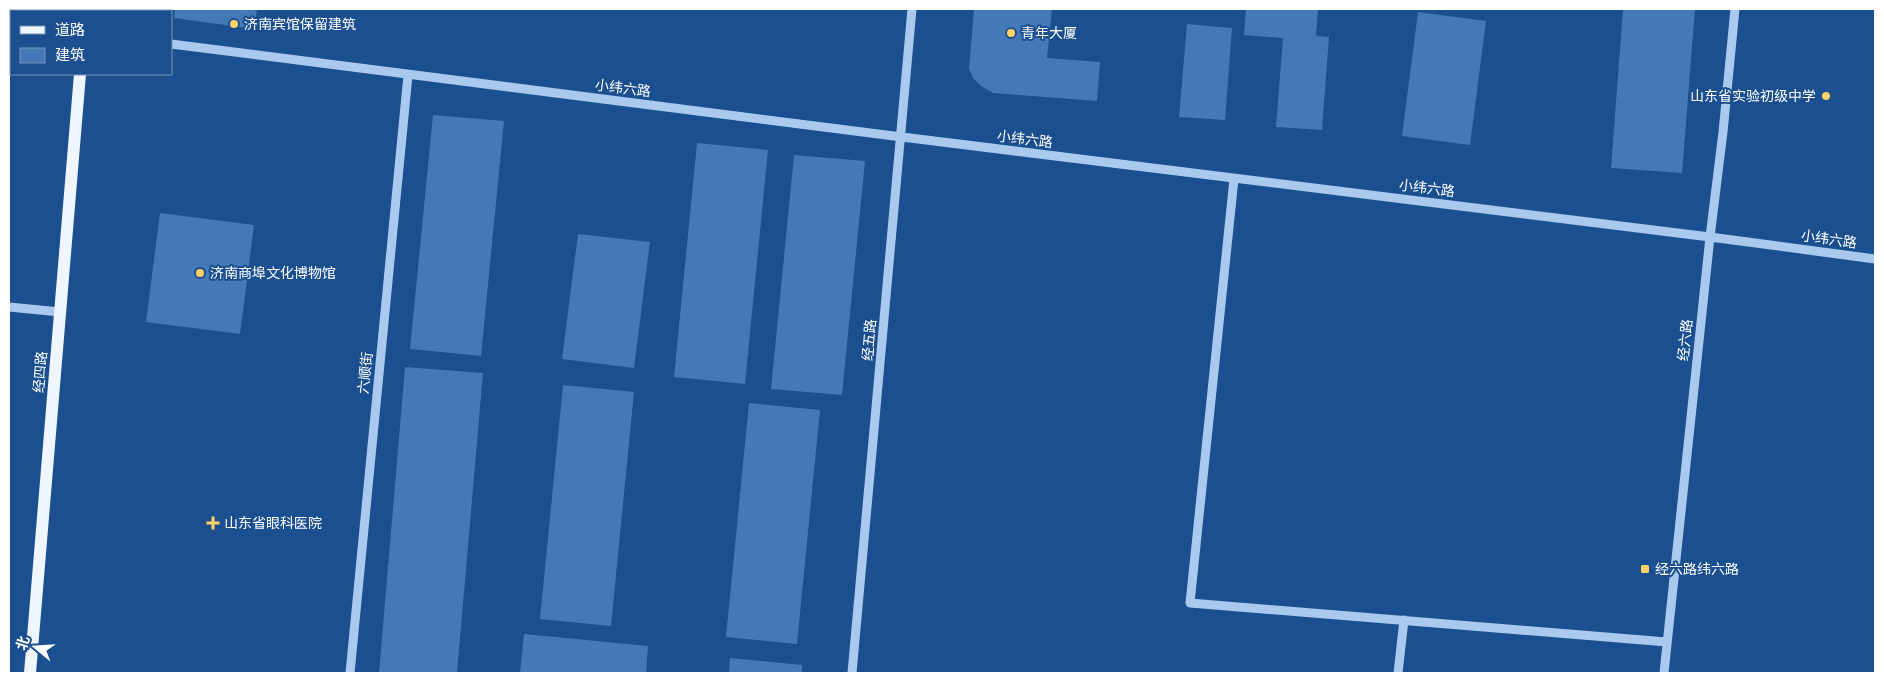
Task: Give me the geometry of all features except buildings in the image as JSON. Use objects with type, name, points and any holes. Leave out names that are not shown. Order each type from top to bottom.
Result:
[{"type":"main road","name":"经四路","points":[[30,673],[80,75]]},
{"type":"street","name":"经五路","points":[[852,673],[902,137],[912,9]]},
{"type":"street","name":"经六路","points":[[1664,673],[1735,9]]},
{"type":"street","name":"小纬六路","points":[[172,44],[1234,179],[1710,237],[1875,260]]},
{"type":"street","name":"六顺街","points":[[350,673],[408,75]]},
{"type":"street","points":[[1234,179],[1190,603],[1667,642]]},
{"type":"street","points":[[9,307],[60,312]]},
{"type":"street","points":[[1398,673],[1404,620]]},
{"type":"place","name":"济南宾馆保留建筑","points":[[234,24]]},
{"type":"place","name":"青年大厦","points":[[1011,33]]},
{"type":"place","name":"山东省实验初级中学","points":[[1826,96]]},
{"type":"place","name":"济南商埠文化博物馆","points":[[200,273]]},
{"type":"place","name":"山东省眼科医院","points":[[213,523]]},
{"type":"place","name":"经六路纬六路","points":[[1645,569]]}]
